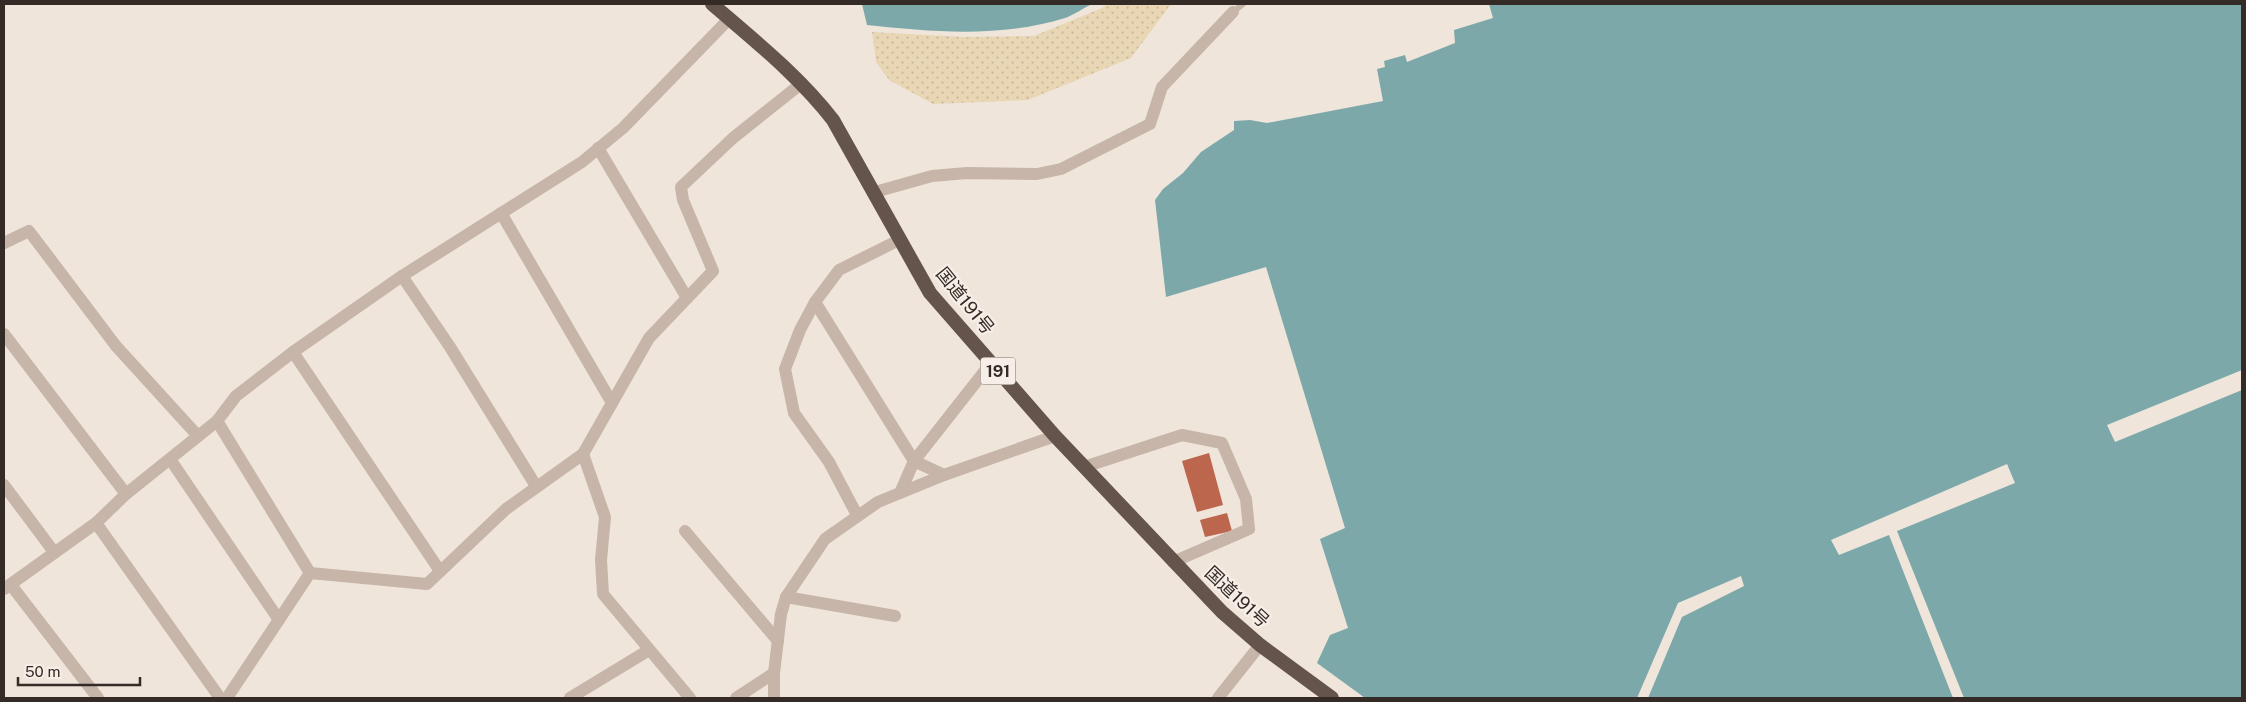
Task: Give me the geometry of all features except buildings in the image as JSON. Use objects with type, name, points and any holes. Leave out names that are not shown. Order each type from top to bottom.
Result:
[{"type":"highway","name":"国道191号","points":[[712,4],[802,83],[833,120],[930,293],[1055,436],[1222,612],[1260,646],[1332,698]]},
{"type":"street","points":[[875,192],[932,176],[967,173],[1037,174],[1061,169],[1087,157],[1127,134],[1150,124],[1162,88],[1238,8]]},
{"type":"street","points":[[98,698],[7,587],[96,523],[126,494],[217,421],[236,396],[293,352],[402,276],[582,162],[623,128],[729,19]]},
{"type":"street","points":[[310,574],[427,584],[506,509],[582,454],[649,338],[713,270],[683,200],[681,187],[733,138],[802,83]]},
{"type":"street","points":[[598,148],[687,298]]},
{"type":"street","points":[[501,212],[612,403]]},
{"type":"street","points":[[4,243],[29,231],[116,346],[198,436]]},
{"type":"street","points":[[857,515],[829,462],[794,413],[785,369],[800,330],[815,302],[839,270],[899,240]]},
{"type":"street","points":[[402,276],[450,347],[536,486]]},
{"type":"street","points":[[815,302],[914,461],[944,475]]},
{"type":"street","points":[[4,334],[126,494]]},
{"type":"street","points":[[293,352],[440,571]]},
{"type":"street","points":[[900,493],[914,461],[991,363]]},
{"type":"street","points":[[217,421],[310,574]]},
{"type":"street","points":[[1084,467],[1182,435],[1222,443],[1246,499],[1249,529],[1173,562]]},
{"type":"street","points":[[774,698],[774,673],[781,614],[786,597],[825,540],[857,515],[878,502],[944,475],[1055,436]]},
{"type":"street","points":[[582,454],[605,517],[601,560],[603,594],[690,698]]},
{"type":"street","points":[[170,459],[279,620]]},
{"type":"street","points":[[4,485],[54,552]]},
{"type":"street","points":[[96,523],[220,698]]},
{"type":"street","points":[[685,531],[778,641]]},
{"type":"street","points":[[227,698],[310,574]]},
{"type":"street","points":[[786,597],[896,616]]},
{"type":"street","points":[[1218,698],[1260,646]]},
{"type":"street","points":[[570,698],[649,650]]},
{"type":"street","points":[[736,698],[774,673]]},
{"type":"sand","points":[[1107,4],[1171,4],[1131,58],[1028,100],[933,104],[889,80],[876,62],[872,32],[964,37],[1034,36],[1102,8]]},
{"type":"water","points":[[862,4],[1092,4],[1068,17],[1041,24],[1016,29],[966,32],[916,30],[867,25]]},
{"type":"water","points":[[1489,4],[2242,4],[2242,370],[2107,425],[2115,442],[2242,390],[2242,698],[1964,698],[1897,531],[2015,483],[2007,464],[1831,540],[1839,555],[1889,535],[1953,698],[1648,698],[1682,617],[1744,586],[1741,576],[1678,603],[1637,698],[1365,698],[1317,663],[1330,635],[1348,628],[1320,539],[1345,528],[1266,267],[1166,297],[1155,200],[1163,189],[1183,173],[1201,152],[1234,130],[1234,121],[1250,120],[1267,123],[1383,101],[1377,69],[1385,67],[1384,61],[1405,55],[1407,62],[1455,43],[1454,30],[1493,18]]}]
